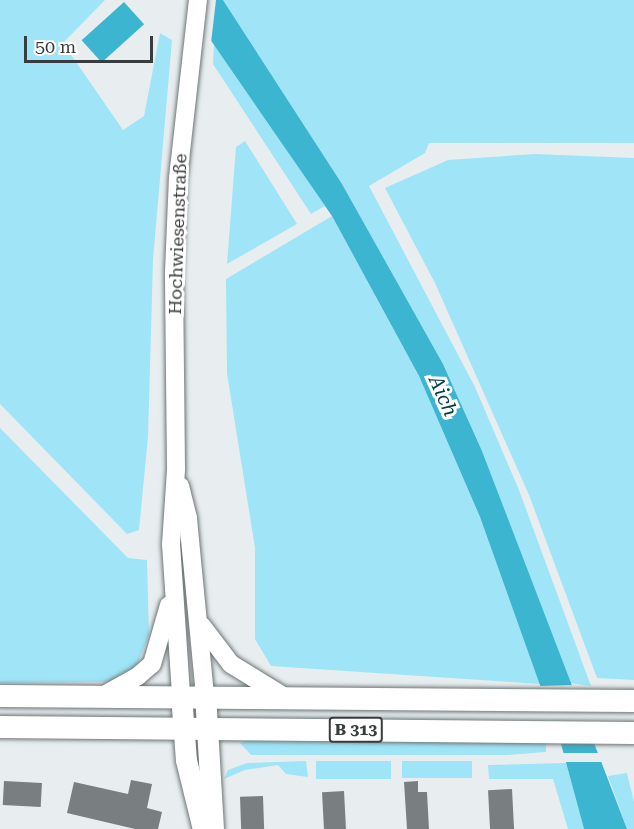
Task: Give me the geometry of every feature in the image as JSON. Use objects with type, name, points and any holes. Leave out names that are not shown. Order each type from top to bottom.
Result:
[{"type":"main road","points":[[181,694],[183,728],[203,829]]},
{"type":"main road","name":"B 313","points":[[0,696],[205,694],[634,701]]},
{"type":"main road","name":"Hochwiesenstraße","points":[[205,694],[213,829]]},
{"type":"main road","name":"B 313","points":[[0,727],[634,733]]},
{"type":"street","name":"Hochwiesenstraße","points":[[181,694],[173,576],[176,469],[174,272],[187,81],[198,0]]},
{"type":"street","name":"Hochwiesenstraße","points":[[176,469],[188,519],[205,694]]},
{"type":"street","points":[[104,695],[152,664],[168,614],[173,576]]},
{"type":"street","points":[[199,622],[231,664],[283,696]]},
{"type":"shaded area","points":[[0,0],[105,0],[63,43],[123,130],[144,116],[160,33],[172,40],[153,260],[148,437],[139,530],[127,534],[0,404]]},
{"type":"shaded area","points":[[223,0],[634,0],[634,143],[429,143],[425,153],[369,186],[475,387],[519,490],[591,686],[570,683],[482,451],[443,364],[342,184]]},
{"type":"shaded area","points":[[214,43],[325,206],[311,214],[213,64]]},
{"type":"shaded area","points":[[245,141],[297,224],[227,264],[236,147]]},
{"type":"shaded area","points":[[535,154],[634,158],[634,680],[597,678],[529,495],[435,283],[385,188],[448,160]]},
{"type":"shaded area","points":[[332,216],[419,376],[480,517],[540,684],[271,666],[255,639],[255,548],[227,373],[226,279]]},
{"type":"shaded area","points":[[0,428],[128,558],[147,560],[149,635],[136,668],[108,682],[0,683]]},
{"type":"shaded area","points":[[546,738],[546,752],[507,755],[251,755],[240,743],[251,739]]},
{"type":"shaded area","points":[[306,761],[308,777],[286,774],[278,765],[245,770],[224,779],[228,770],[247,763]]},
{"type":"shaded area","points":[[316,761],[391,761],[391,779],[316,779]]},
{"type":"shaded area","points":[[402,761],[472,761],[472,778],[402,778]]},
{"type":"shaded area","points":[[566,763],[584,829],[568,829],[553,779],[489,779],[488,765]]},
{"type":"shaded area","points":[[627,773],[634,802],[634,829],[627,829],[608,776]]},
{"type":"water","name":"Aich","points":[[183,0],[223,0],[342,184],[443,364],[482,451],[627,829],[584,829],[561,744],[480,517],[419,376],[332,216]]},
{"type":"water","points":[[124,2],[144,24],[102,62],[82,40]]},
{"type":"pier","points":[[180,0],[216,0],[211,43],[180,2]]},
{"type":"pier","points":[[575,685],[600,743],[557,744],[537,686]]},
{"type":"pier","points":[[560,753],[603,753],[603,762],[560,762]]},
{"type":"building","points":[[131,780],[152,784],[147,808],[162,812],[158,829],[135,829],[67,813],[74,782],[128,794]]},
{"type":"building","points":[[4,781],[42,783],[41,807],[3,805]]},
{"type":"building","points":[[418,781],[418,792],[427,792],[429,829],[407,829],[404,782]]},
{"type":"building","points":[[512,789],[514,829],[490,829],[488,790]]},
{"type":"building","points":[[344,791],[346,829],[324,829],[322,792]]},
{"type":"building","points":[[263,796],[264,829],[241,829],[240,797]]}]
